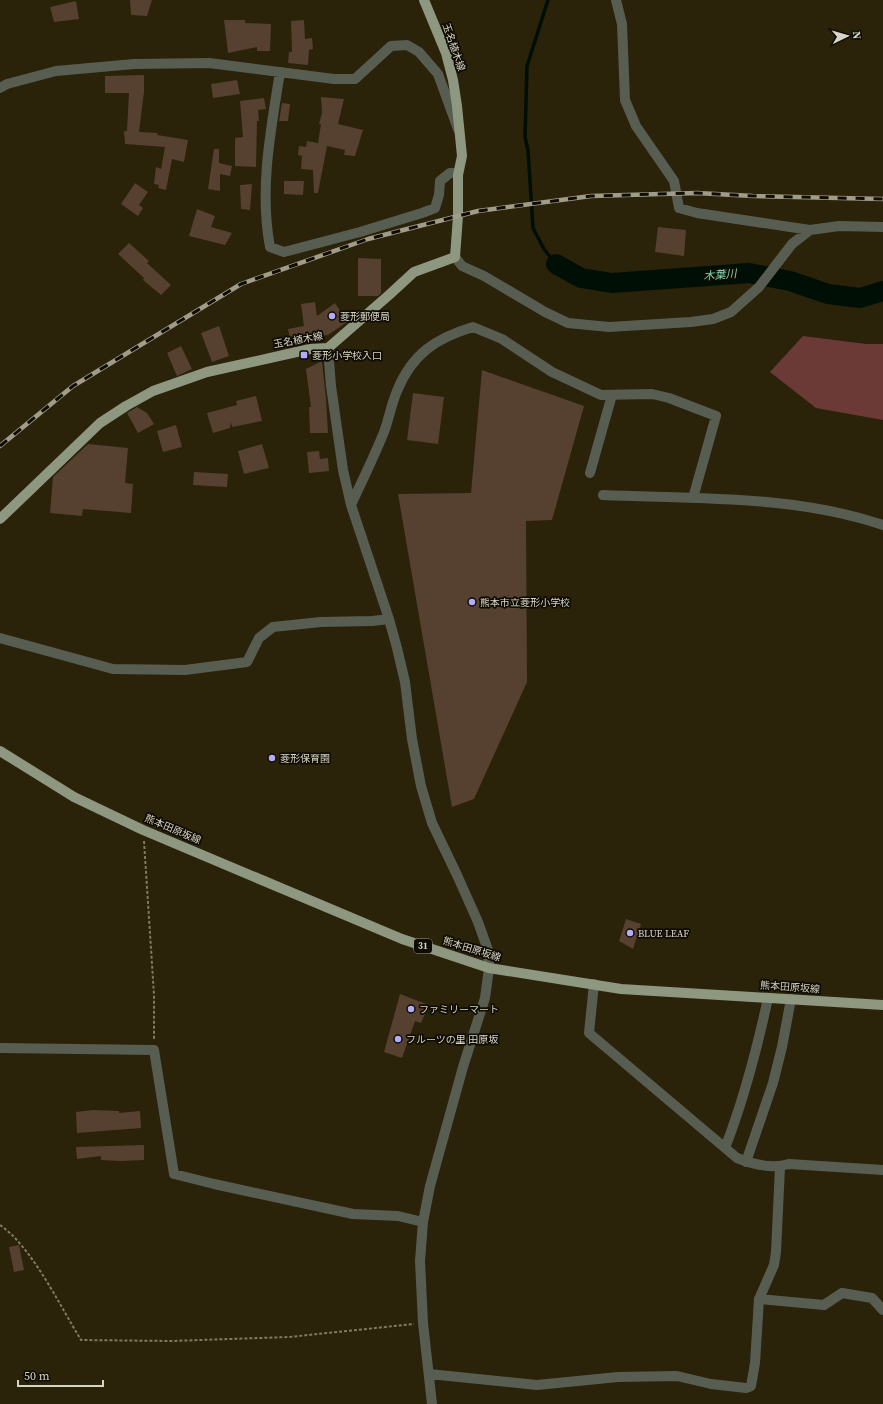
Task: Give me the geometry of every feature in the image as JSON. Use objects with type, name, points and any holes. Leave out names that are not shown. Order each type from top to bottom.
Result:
[{"type":"main road","name":"玉名植木線","points":[[0,519],[100,423],[126,406],[153,391],[207,372],[310,349],[328,348],[389,296],[414,272],[455,257],[458,216],[458,173],[462,156],[454,80],[446,53],[424,0]]},
{"type":"main road","name":"熊本田原坂線","points":[[0,751],[74,797],[143,830],[402,939],[489,968],[621,989],[883,1005]]},
{"type":"street","points":[[616,0],[622,24],[625,100],[636,126],[674,181],[679,208],[697,213],[810,230],[839,226],[883,227]]},
{"type":"street","points":[[0,88],[7,84],[56,71],[134,64],[209,63],[334,79],[355,79],[391,46],[407,45],[419,52],[438,74],[459,132]]},
{"type":"street","points":[[280,72],[274,108],[265,187],[265,224],[270,247],[284,252],[422,214],[435,208],[439,195],[440,181],[450,173],[458,173]]},
{"type":"street","points":[[455,257],[462,266],[484,276],[545,312],[568,323],[609,327],[691,322],[713,320],[731,312],[759,287],[792,244],[810,230]]},
{"type":"street","points":[[351,505],[384,432],[397,391],[408,370],[423,351],[436,341],[454,332],[473,327],[502,339],[552,372],[601,395],[652,394],[669,398],[716,416],[693,498]]},
{"type":"street","points":[[328,348],[331,386],[343,470],[351,505],[390,619],[405,682],[412,739],[421,786],[432,823],[478,922],[488,950],[489,968],[485,998],[463,1067],[430,1186],[423,1222],[420,1261],[423,1323],[432,1404]]},
{"type":"street","points":[[590,474],[612,395]]},
{"type":"street","points":[[603,494],[767,502],[806,506],[860,518],[883,525]]},
{"type":"street","points":[[0,638],[113,669],[185,670],[247,662],[260,638],[273,627],[321,622],[372,621],[390,619]]},
{"type":"street","points":[[594,984],[589,1033],[737,1158],[746,1162],[780,1167],[789,1164],[883,1170]]},
{"type":"street","points":[[725,1148],[748,1079],[758,1044],[768,998]]},
{"type":"street","points":[[746,1162],[773,1083],[782,1047],[791,999]]},
{"type":"street","points":[[0,1048],[154,1050],[174,1174],[353,1214],[398,1216],[423,1222]]},
{"type":"street","points":[[429,1374],[537,1385],[618,1377],[677,1376],[711,1384],[746,1388],[751,1386],[755,1363],[759,1298],[774,1265],[775,1258],[779,1212],[780,1167]]},
{"type":"street","points":[[759,1298],[824,1305],[842,1293],[872,1298],[883,1310]]},
{"type":"path","points":[[143,830],[154,995],[154,1050]]},
{"type":"path","points":[[0,1226],[14,1237],[29,1256],[81,1340],[171,1341],[289,1337],[423,1323]]},
{"type":"shaded area","points":[[803,336],[866,344],[883,344],[883,420],[816,408],[770,372]]},
{"type":"building","points":[[130,0],[152,0],[147,16],[131,15]]},
{"type":"building","points":[[76,1],[79,19],[54,22],[50,7]]},
{"type":"building","points":[[224,20],[245,20],[245,23],[271,24],[270,51],[257,51],[257,47],[228,53]]},
{"type":"building","points":[[304,20],[305,39],[312,38],[313,49],[309,50],[308,65],[288,63],[289,52],[292,52],[291,21]]},
{"type":"building","points":[[144,75],[144,92],[139,132],[158,133],[157,135],[188,140],[184,162],[172,159],[166,190],[158,188],[159,185],[154,184],[156,167],[161,169],[165,147],[125,144],[124,131],[127,131],[129,93],[105,93],[105,76]]},
{"type":"building","points":[[237,80],[240,94],[213,98],[211,84]]},
{"type":"building","points":[[321,97],[344,99],[338,124],[363,130],[355,156],[344,155],[345,150],[327,146],[318,193],[314,193],[313,170],[301,169],[302,156],[298,155],[299,146],[306,147],[307,141],[318,143],[321,124],[319,124],[322,113]]},
{"type":"building","points":[[264,98],[266,109],[258,110],[259,121],[257,121],[256,167],[235,166],[235,138],[243,137],[240,101]]},
{"type":"building","points":[[282,103],[290,104],[288,121],[279,121]]},
{"type":"building","points":[[214,149],[219,149],[219,163],[232,166],[230,176],[220,174],[220,191],[208,189]]},
{"type":"building","points":[[284,181],[304,181],[303,195],[284,194]]},
{"type":"building","points":[[135,183],[148,192],[139,205],[143,208],[138,216],[121,204]]},
{"type":"building","points":[[252,184],[250,210],[241,209],[240,185]]},
{"type":"building","points":[[197,209],[215,216],[211,227],[232,233],[225,245],[189,236]]},
{"type":"building","points":[[658,227],[686,230],[684,256],[655,252]]},
{"type":"building","points":[[129,243],[149,261],[147,263],[171,285],[161,295],[143,280],[144,278],[118,254]]},
{"type":"building","points":[[358,258],[381,259],[381,293],[378,296],[358,296]]},
{"type":"building","points":[[315,302],[317,316],[335,303],[347,322],[328,335],[302,339],[303,342],[291,344],[288,329],[304,326],[301,304]]},
{"type":"building","points":[[219,326],[229,356],[212,362],[201,333]]},
{"type":"building","points":[[181,346],[192,369],[177,376],[167,353]]},
{"type":"building","points":[[322,361],[328,433],[310,433],[309,407],[311,407],[306,369]]},
{"type":"building","name":"熊本市立菱形小学校","points":[[482,370],[584,406],[552,520],[526,521],[527,682],[474,799],[452,807],[398,494],[471,493]]},
{"type":"building","points":[[413,393],[444,397],[438,444],[407,440]]},
{"type":"building","points":[[256,396],[262,421],[232,427],[231,422],[230,428],[213,433],[207,413],[237,405],[236,401]]},
{"type":"building","points":[[137,407],[147,413],[154,424],[138,433],[127,413]]},
{"type":"building","points":[[176,425],[182,447],[163,452],[157,431]]},
{"type":"building","points":[[88,444],[128,448],[125,483],[133,484],[131,513],[83,509],[82,516],[50,513],[53,477]]},
{"type":"building","points":[[262,444],[269,468],[244,474],[238,451]]},
{"type":"building","points":[[319,451],[320,459],[328,458],[329,471],[309,473],[307,452]]},
{"type":"building","points":[[194,472],[228,474],[227,487],[193,485]]},
{"type":"building","name":"BLUE LEAF","points":[[626,919],[641,924],[633,949],[619,941]]},
{"type":"building","points":[[400,994],[429,1005],[421,1023],[415,1021],[402,1058],[384,1052]]},
{"type":"building","points":[[93,1110],[119,1111],[119,1113],[140,1111],[141,1128],[77,1133],[76,1112]]},
{"type":"building","points":[[144,1145],[144,1160],[101,1160],[101,1156],[77,1159],[76,1147]]},
{"type":"building","points":[[19,1245],[24,1270],[14,1272],[9,1247]]},
{"type":"waterway","points":[[548,0],[527,66],[525,137],[528,150],[533,228],[544,249],[556,264]]},
{"type":"waterway","name":"木葉川","points":[[556,264],[581,278],[612,283],[749,273],[790,281],[828,294],[860,298],[883,291]]},
{"type":"railway","points":[[0,446],[73,386],[241,284],[368,239],[478,211],[591,196],[697,193],[883,199]]},
{"type":"place","name":"菱形郵便局","points":[[332,316]]},
{"type":"place","name":"菱形小学校入口","points":[[304,355]]},
{"type":"place","name":"熊本市立菱形小学校","points":[[472,602]]},
{"type":"place","name":"菱形保育園","points":[[272,758]]},
{"type":"place","name":"BLUE LEAF","points":[[630,933]]},
{"type":"place","name":"ファミリーマート","points":[[411,1009]]},
{"type":"place","name":"フルーツの里 田原坂","points":[[398,1039]]}]
